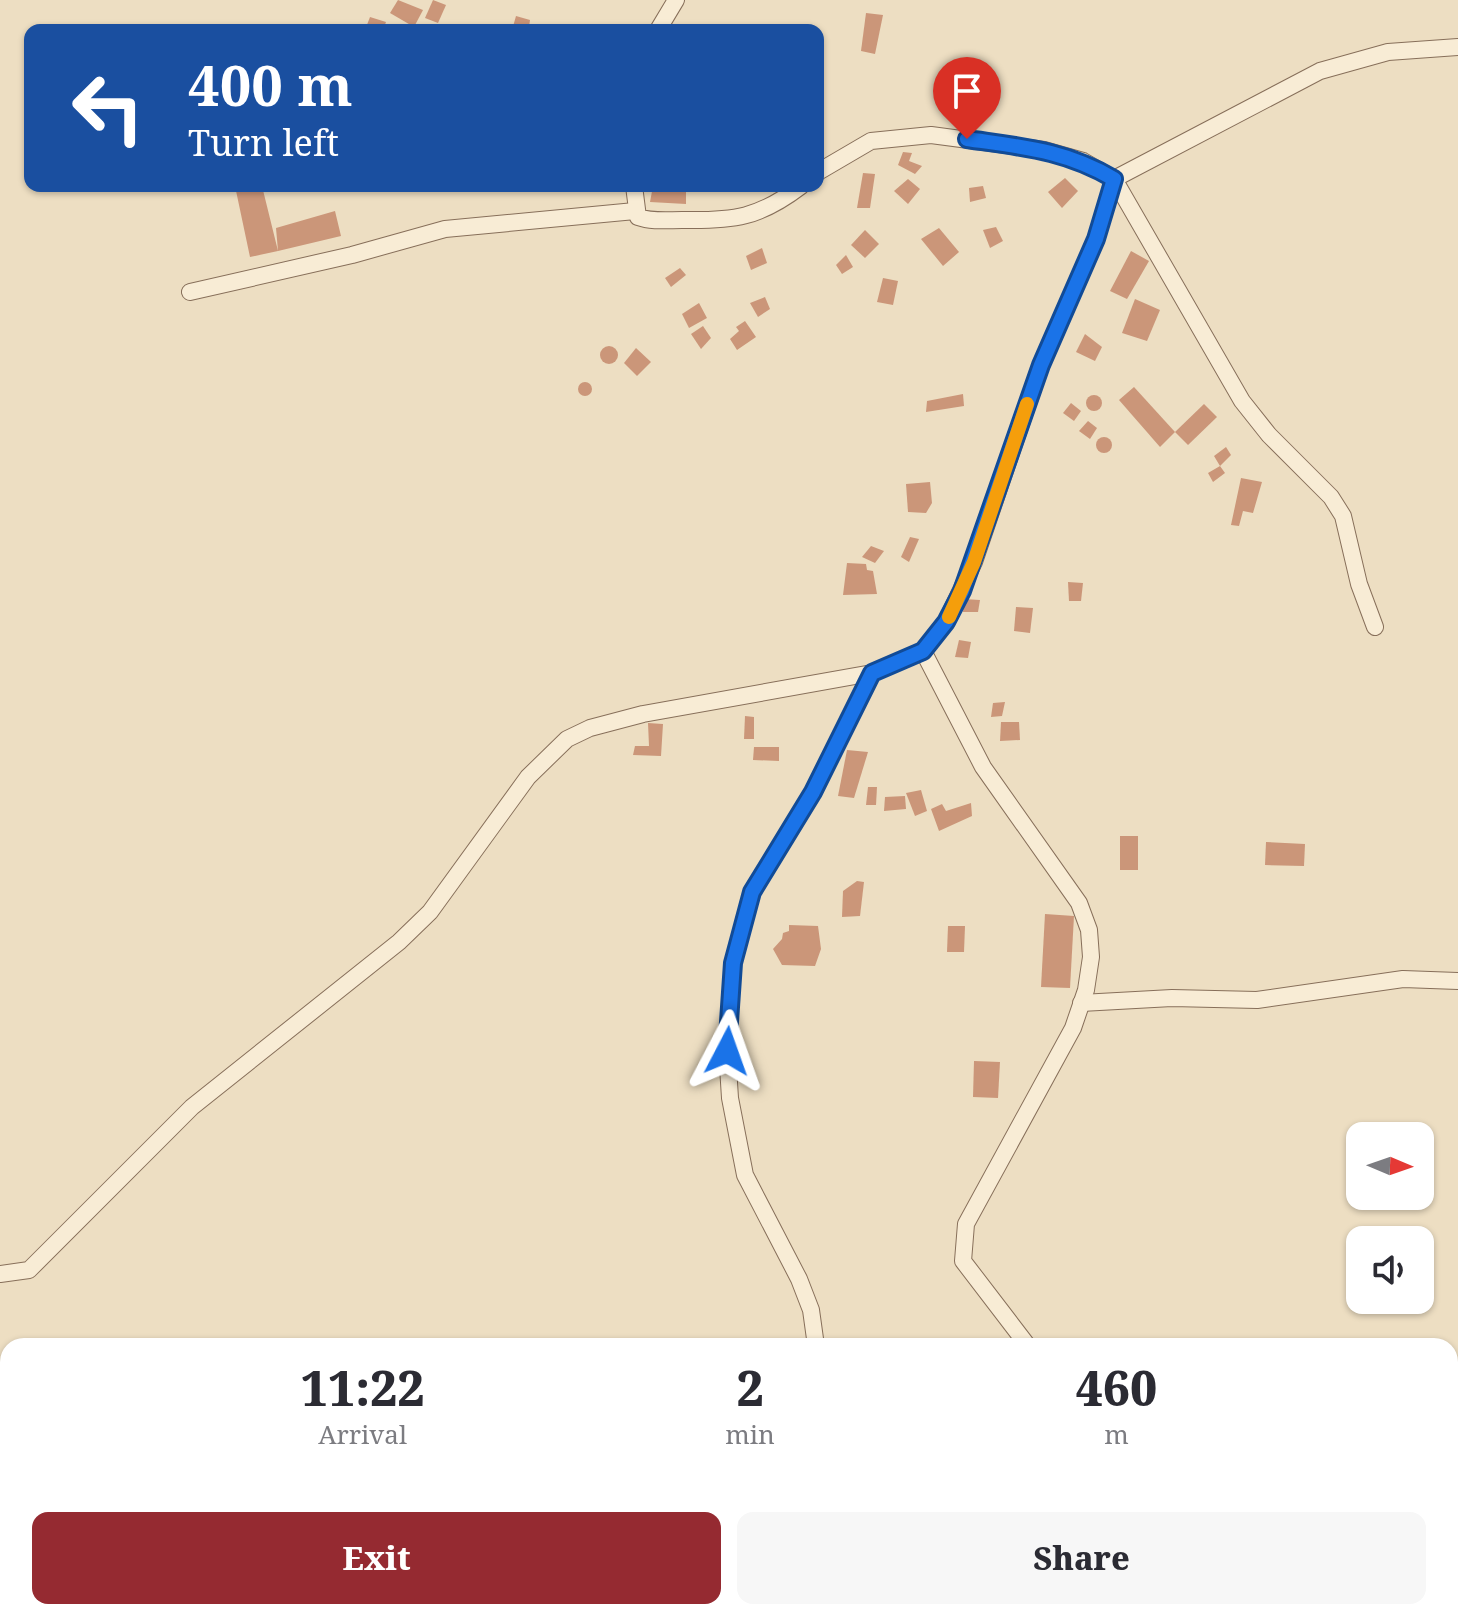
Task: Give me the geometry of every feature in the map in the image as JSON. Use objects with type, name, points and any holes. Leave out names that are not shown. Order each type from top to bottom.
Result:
[{"type":"street","points":[[662,24],[676,0]]},
{"type":"street","points":[[0,1274],[29,1270],[192,1107],[409,932],[456,881],[528,777],[567,739],[590,728],[643,714],[872,673],[923,651],[946,622],[974,562],[1036,378],[1096,239],[1114,179],[1320,71],[1388,52],[1458,47]]},
{"type":"street","points":[[824,168],[871,141],[931,135],[1044,150],[1083,161],[1114,179],[1242,401],[1269,435],[1331,497],[1343,516],[1359,584],[1375,627]]},
{"type":"street","points":[[634,192],[638,217],[734,220],[770,207],[792,192]]},
{"type":"street","points":[[190,292],[352,255],[445,229],[635,211]]},
{"type":"street","points":[[923,651],[983,767],[1079,903],[1089,930],[1091,957],[1073,1028],[966,1224],[963,1238],[963,1261],[1022,1338]]},
{"type":"street","points":[[815,1338],[811,1310],[799,1279],[756,1198],[743,1163],[730,1098],[727,1051],[733,963],[752,892],[813,792],[872,673]]},
{"type":"street","points":[[1081,1003],[1172,998],[1257,1000],[1403,979],[1458,981]]},
{"type":"building","points":[[398,0],[423,10],[416,24],[409,24],[390,13]]},
{"type":"building","points":[[433,0],[446,5],[438,23],[425,18]]},
{"type":"building","points":[[866,13],[883,15],[875,54],[861,51]]},
{"type":"building","points":[[516,16],[530,20],[529,24],[514,24]]},
{"type":"building","points":[[370,17],[386,22],[385,24],[367,24]]},
{"type":"building","points":[[903,152],[912,153],[909,161],[922,166],[915,174],[898,165]]},
{"type":"building","points":[[863,173],[875,174],[870,208],[857,208]]},
{"type":"building","points":[[1065,178],[1078,191],[1062,208],[1048,192]]},
{"type":"building","points":[[908,179],[920,189],[908,204],[894,191]]},
{"type":"building","points":[[983,186],[986,198],[970,202],[969,188]]},
{"type":"building","points":[[236,192],[263,192],[278,251],[250,257]]},
{"type":"building","points":[[652,192],[686,192],[686,204],[650,202]]},
{"type":"building","points":[[335,211],[341,236],[278,251],[276,228]]},
{"type":"building","points":[[996,227],[1003,241],[990,248],[983,230]]},
{"type":"building","points":[[939,228],[959,252],[943,266],[921,239]]},
{"type":"building","points":[[865,230],[879,244],[865,258],[851,245]]},
{"type":"building","points":[[762,248],[767,263],[751,270],[746,256]]},
{"type":"building","points":[[1131,251],[1149,261],[1127,299],[1110,291]]},
{"type":"building","points":[[846,255],[853,267],[842,274],[836,265]]},
{"type":"building","points":[[680,268],[686,275],[671,287],[665,278]]},
{"type":"building","points":[[883,278],[898,281],[893,305],[877,302]]},
{"type":"building","points":[[765,297],[770,309],[758,317],[750,303]]},
{"type":"building","points":[[1135,299],[1160,310],[1147,341],[1122,333]]},
{"type":"building","points":[[699,303],[707,318],[689,328],[682,314]]},
{"type":"building","points":[[745,321],[756,337],[737,350],[730,339],[739,331],[736,327]]},
{"type":"building","points":[[703,326],[711,338],[701,349],[691,334]]},
{"type":"building","points":[[1085,334],[1102,347],[1095,361],[1076,352]]},
{"type":"building","points":[[605,346],[613,346],[618,355],[616,362],[605,364],[600,359],[600,351]]},
{"type":"building","points":[[636,348],[651,362],[637,376],[624,363]]},
{"type":"building","points":[[585,382],[592,389],[585,396],[578,389]]},
{"type":"building","points":[[1134,387],[1175,432],[1160,447],[1119,400]]},
{"type":"building","points":[[963,394],[964,406],[926,412],[927,401]]},
{"type":"building","points":[[1094,395],[1102,403],[1094,411],[1086,403]]},
{"type":"building","points":[[1071,403],[1081,411],[1074,421],[1063,413]]},
{"type":"building","points":[[1204,404],[1217,417],[1188,445],[1175,432]]},
{"type":"building","points":[[1088,421],[1097,428],[1090,439],[1079,431]]},
{"type":"building","points":[[1101,437],[1107,437],[1112,445],[1110,451],[1101,453],[1096,448],[1096,442]]},
{"type":"building","points":[[1226,447],[1231,455],[1220,466],[1214,456]]},
{"type":"building","points":[[1220,466],[1225,473],[1213,482],[1208,473]]},
{"type":"building","points":[[1241,478],[1262,482],[1253,513],[1243,511],[1239,526],[1231,525]]},
{"type":"building","points":[[930,482],[932,503],[926,513],[908,512],[906,484]]},
{"type":"building","points":[[910,537],[919,539],[909,562],[901,557]]},
{"type":"building","points":[[871,546],[884,551],[875,563],[862,557]]},
{"type":"building","points":[[847,563],[866,564],[867,570],[873,571],[877,594],[843,595]]},
{"type":"building","points":[[1068,582],[1083,583],[1081,601],[1069,601]]},
{"type":"building","points":[[964,599],[980,600],[978,612],[963,612]]},
{"type":"building","points":[[1016,607],[1033,608],[1030,633],[1014,631]]},
{"type":"building","points":[[959,640],[971,642],[968,658],[955,657]]},
{"type":"building","points":[[1005,702],[1002,716],[991,717],[993,703]]},
{"type":"building","points":[[745,716],[754,717],[754,739],[744,739]]},
{"type":"building","points":[[1001,722],[1019,722],[1020,740],[1000,741]]},
{"type":"building","points":[[648,723],[663,724],[661,756],[633,755],[635,746],[649,746]]},
{"type":"building","points":[[754,747],[779,747],[779,761],[753,760]]},
{"type":"building","points":[[847,750],[868,752],[854,798],[838,796]]},
{"type":"building","points":[[868,787],[877,787],[876,805],[866,805]]},
{"type":"building","points":[[921,790],[927,811],[915,816],[906,793]]},
{"type":"building","points":[[905,796],[906,809],[884,811],[885,797]]},
{"type":"building","points":[[971,803],[972,816],[939,831],[931,809],[942,804],[946,811]]},
{"type":"building","points":[[1120,836],[1138,836],[1138,870],[1120,870]]},
{"type":"building","points":[[1266,842],[1305,844],[1304,866],[1265,865]]},
{"type":"building","points":[[857,881],[864,882],[860,916],[842,917],[843,891]]},
{"type":"building","points":[[1045,914],[1074,916],[1070,988],[1041,987]]},
{"type":"building","points":[[789,925],[818,926],[821,949],[815,966],[782,965],[773,949],[783,933],[789,931]]},
{"type":"building","points":[[948,926],[965,926],[964,952],[947,952]]},
{"type":"building","points":[[974,1061],[1000,1062],[998,1098],[973,1097]]},
{"type":"slow traffic","points":[[949,617],[974,562],[1027,404]]},
{"type":"route","points":[[727,1051],[733,963],[752,892],[813,792],[872,673],[923,651],[946,622],[962,591],[1041,365],[1096,239],[1114,179],[1083,161],[1063,155],[967,139]]}]
